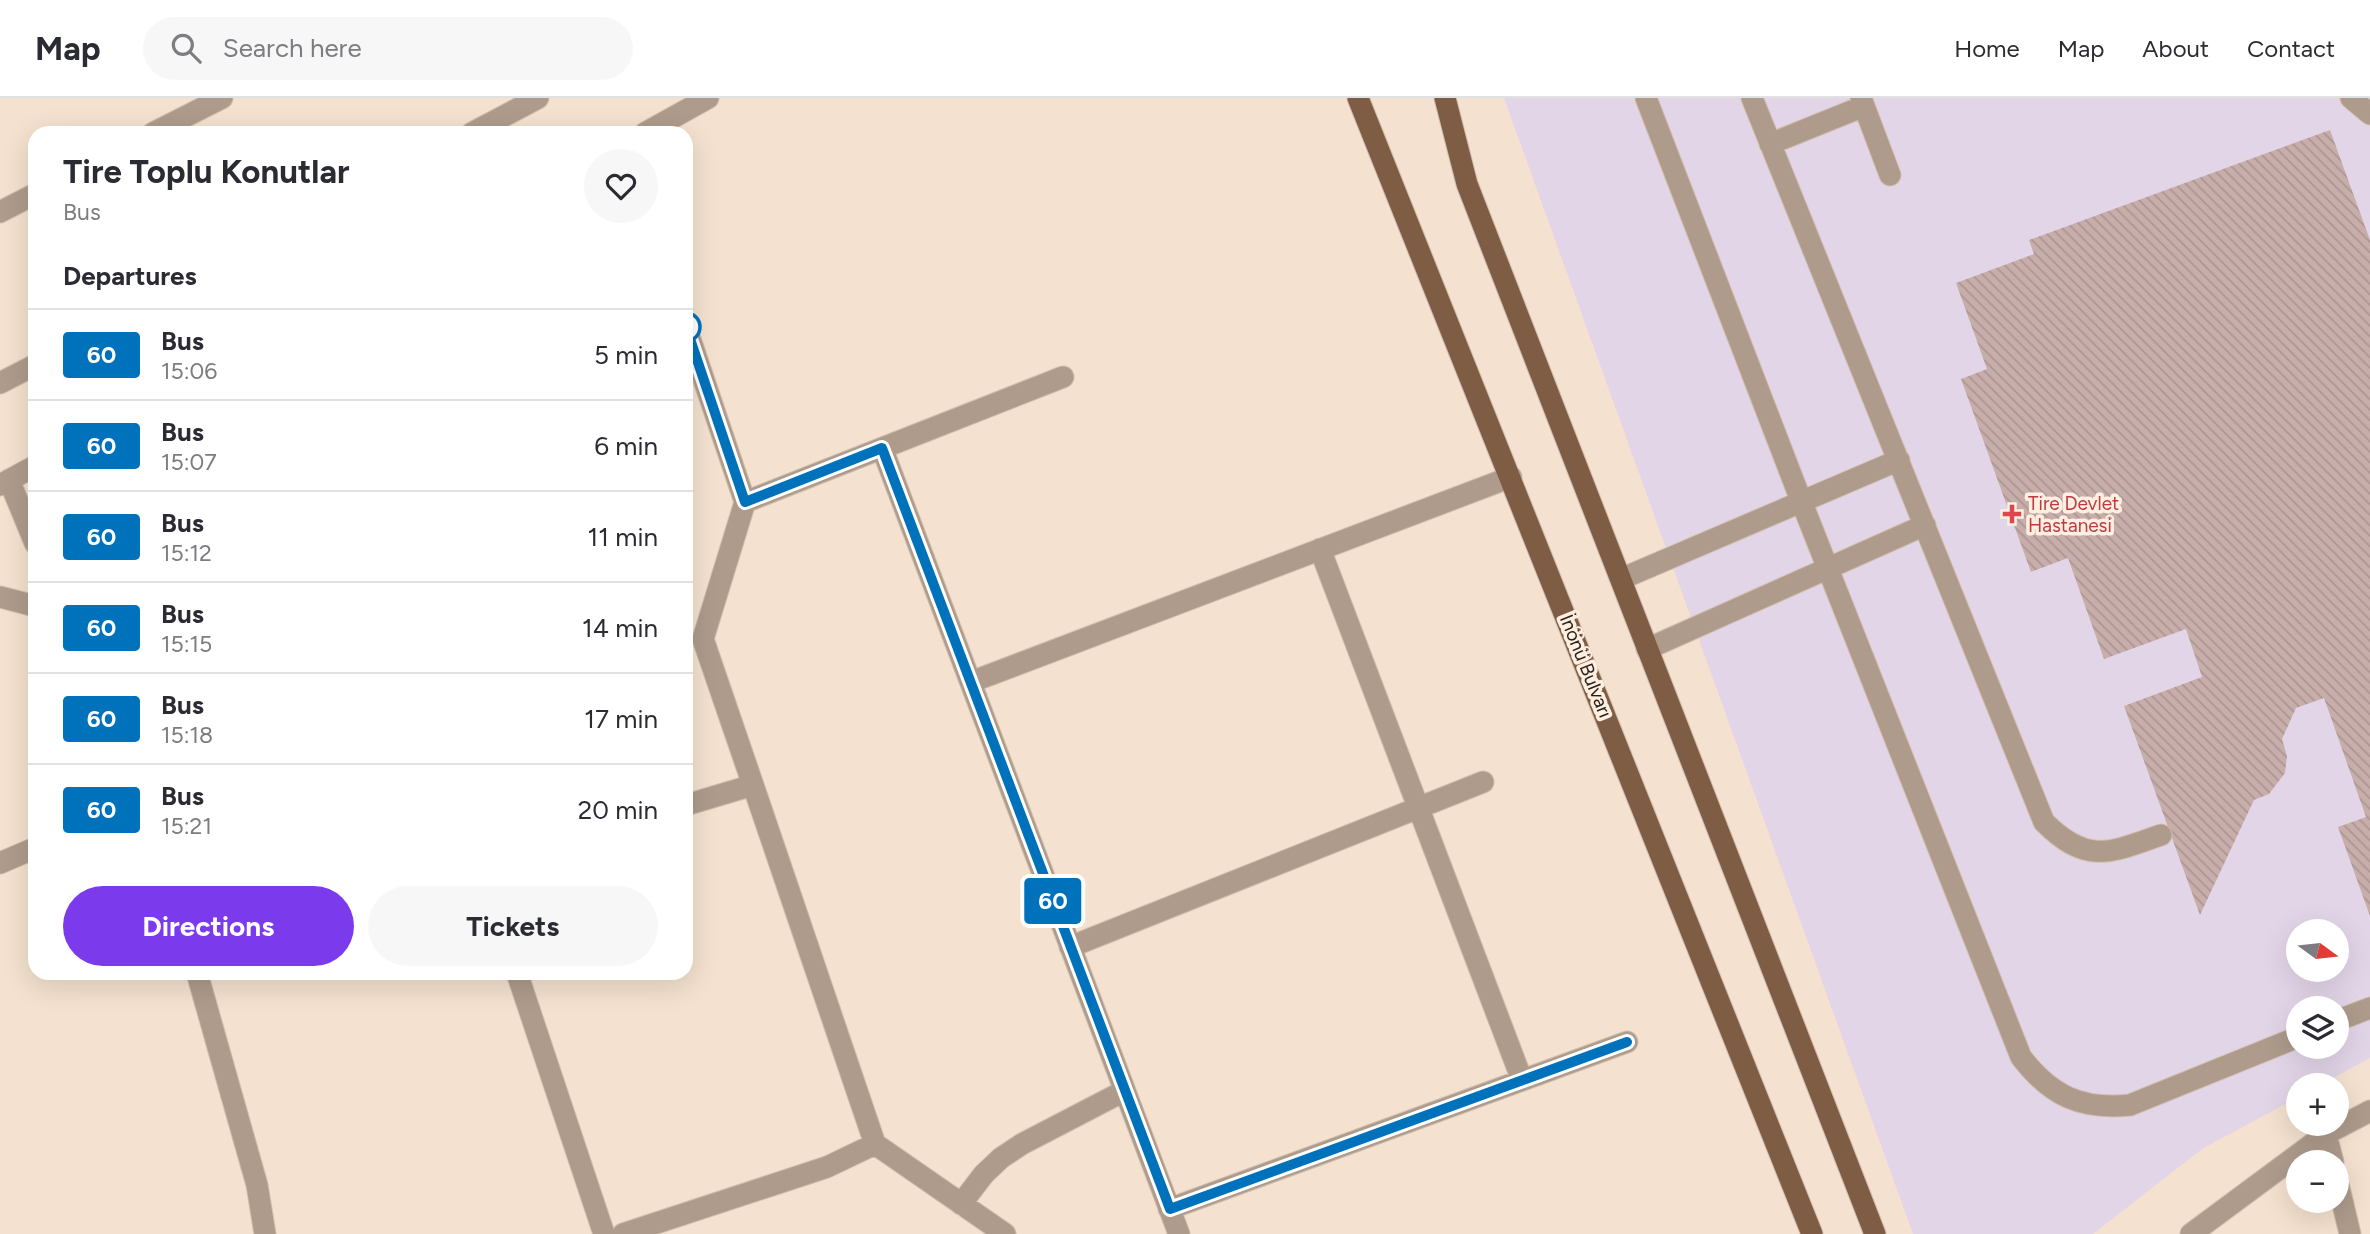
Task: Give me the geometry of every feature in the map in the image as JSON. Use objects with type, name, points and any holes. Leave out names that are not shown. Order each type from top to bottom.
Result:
[{"type":"main road","name":"İnönü Bulvarı","points":[[1358,98],[1812,1234]]},
{"type":"main road","points":[[1445,98],[1467,184],[1875,1234]]},
{"type":"street","points":[[167,126],[222,98]]},
{"type":"street","points":[[485,126],[538,98]]},
{"type":"street","points":[[658,126],[708,98]]},
{"type":"street","points":[[1646,98],[1802,503],[2021,1057],[2034,1074],[2051,1088],[2071,1099],[2110,1107],[2130,1105],[2286,1042]]},
{"type":"street","points":[[1752,98],[2044,822],[2060,837],[2078,848],[2096,851],[2113,852],[2161,835]]},
{"type":"street","points":[[2351,98],[2370,114]]},
{"type":"street","points":[[1770,144],[1862,102],[1890,175]]},
{"type":"street","points":[[0,212],[28,198]]},
{"type":"street","points":[[693,348],[745,502],[704,639],[875,1144],[1005,1234]]},
{"type":"street","points":[[0,383],[28,369]]},
{"type":"street","points":[[745,502],[1063,377]]},
{"type":"street","points":[[882,448],[1179,1234]]},
{"type":"street","points":[[1621,579],[1899,460]]},
{"type":"street","points":[[28,470],[5,483],[28,529]]},
{"type":"street","points":[[971,682],[1510,477]]},
{"type":"street","points":[[1647,649],[1925,525]]},
{"type":"street","points":[[1320,549],[1522,1080]]},
{"type":"street","points":[[0,597],[28,605]]},
{"type":"street","points":[[1070,947],[1483,782]]},
{"type":"street","points":[[693,803],[753,785]]},
{"type":"street","points":[[0,863],[28,851]]},
{"type":"street","points":[[199,980],[257,1185],[265,1234]]},
{"type":"street","points":[[519,980],[604,1234]]},
{"type":"street","points":[[2349,1016],[2370,1008]]},
{"type":"street","points":[[1170,1209],[1627,1042]]},
{"type":"street","points":[[961,1203],[1001,1158],[1022,1144],[1124,1091]]},
{"type":"street","points":[[2349,1122],[2370,1111]]},
{"type":"street","points":[[2191,1234],[2323,1136]]},
{"type":"street","points":[[623,1234],[827,1167],[875,1144]]},
{"type":"street","points":[[2345,1213],[2350,1234]]},
{"type":"shaded area","name":"Tire Devlet Hastanesi","points":[[1504,98],[2370,98],[2370,1058],[2342,1073],[2286,1073],[2286,1104],[2202,1149],[2093,1234],[1913,1234]]},
{"type":"building","points":[[2330,130],[2370,240],[2370,916],[2338,827],[2366,817],[2324,698],[2296,708],[2282,739],[2287,756],[2285,773],[2269,794],[2254,800],[2200,915],[2124,706],[2202,677],[2186,629],[2104,659],[2068,558],[2031,572],[1961,379],[1987,369],[1956,283],[2034,254],[2029,240]]},
{"type":"bus line","name":"60","points":[[693,348],[745,502],[882,448],[1170,1209],[1627,1042]]},
{"type":"place","name":"Tire Devlet Hastanesi","points":[[2012,514]]}]
